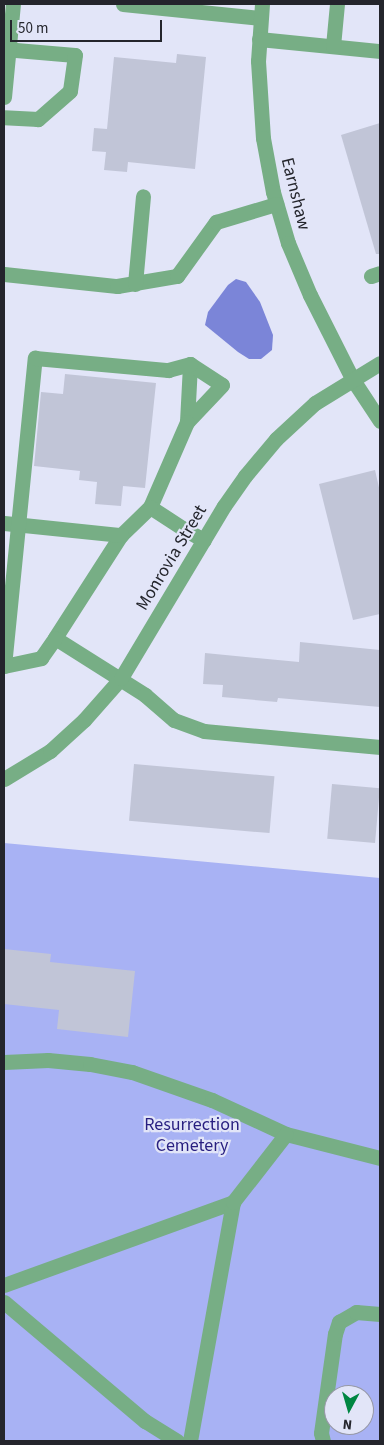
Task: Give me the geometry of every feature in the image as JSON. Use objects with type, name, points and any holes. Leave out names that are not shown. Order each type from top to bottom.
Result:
[{"type":"street","points":[[4,97],[6,49],[13,4]]},
{"type":"street","points":[[123,4],[261,11]]},
{"type":"street","points":[[333,46],[337,4]]},
{"type":"street","name":"Earnshaw","points":[[261,11],[258,62],[264,138],[276,204],[288,243],[310,295],[353,380],[380,421]]},
{"type":"street","points":[[259,39],[380,51]]},
{"type":"street","points":[[4,117],[38,119],[70,91],[75,55],[6,49]]},
{"type":"street","points":[[135,284],[143,196]]},
{"type":"street","points":[[4,274],[117,286],[178,276],[216,222],[276,204]]},
{"type":"street","points":[[34,358],[168,370],[190,364],[222,385],[187,422],[150,507],[120,535],[41,658],[4,666],[11,523],[34,358]]},
{"type":"street","name":"Monrovia Street","points":[[4,779],[50,751],[84,720],[121,678],[245,476],[276,439],[316,403],[380,363]]},
{"type":"street","points":[[187,422],[190,364]]},
{"type":"street","points":[[150,507],[204,540]]},
{"type":"street","points":[[11,523],[120,535]]},
{"type":"street","points":[[55,638],[121,678],[145,695],[174,720],[204,731],[380,747]]},
{"type":"street","points":[[4,1062],[48,1060],[90,1064],[132,1072],[174,1085],[212,1100],[286,1134],[380,1158]]},
{"type":"street","points":[[190,1441],[233,1202],[286,1134]]},
{"type":"street","points":[[4,1285],[233,1202]]},
{"type":"street","points":[[4,1302],[145,1420],[177,1441]]},
{"type":"street","points":[[323,1441],[321,1433],[335,1334],[339,1322],[356,1312],[380,1314]]},
{"type":"green space","name":"Resurrection Cemetery","points":[[4,843],[380,878],[380,1441],[4,1441]]},
{"type":"shaded area","points":[[236,279],[246,282],[260,302],[273,335],[272,350],[261,359],[249,359],[205,325],[208,312],[228,285]]},
{"type":"building","points":[[177,54],[206,57],[195,169],[128,162],[127,172],[104,170],[106,152],[92,151],[94,128],[107,129],[114,57],[176,63]]},
{"type":"building","points":[[380,123],[380,254],[376,254],[341,135]]},
{"type":"building","points":[[65,374],[156,383],[145,488],[123,486],[121,506],[95,504],[97,482],[79,480],[80,471],[34,466],[41,392],[63,394]]},
{"type":"building","points":[[375,470],[380,492],[380,614],[353,620],[319,484]]},
{"type":"building","points":[[300,642],[380,650],[380,707],[278,698],[277,702],[222,697],[223,685],[203,684],[205,653],[299,662]]},
{"type":"building","points":[[134,764],[274,776],[269,833],[129,821]]},
{"type":"building","points":[[332,784],[380,788],[375,843],[327,839]]},
{"type":"building","points":[[4,949],[51,954],[50,962],[135,971],[128,1037],[57,1029],[59,1010],[4,1004]]}]
